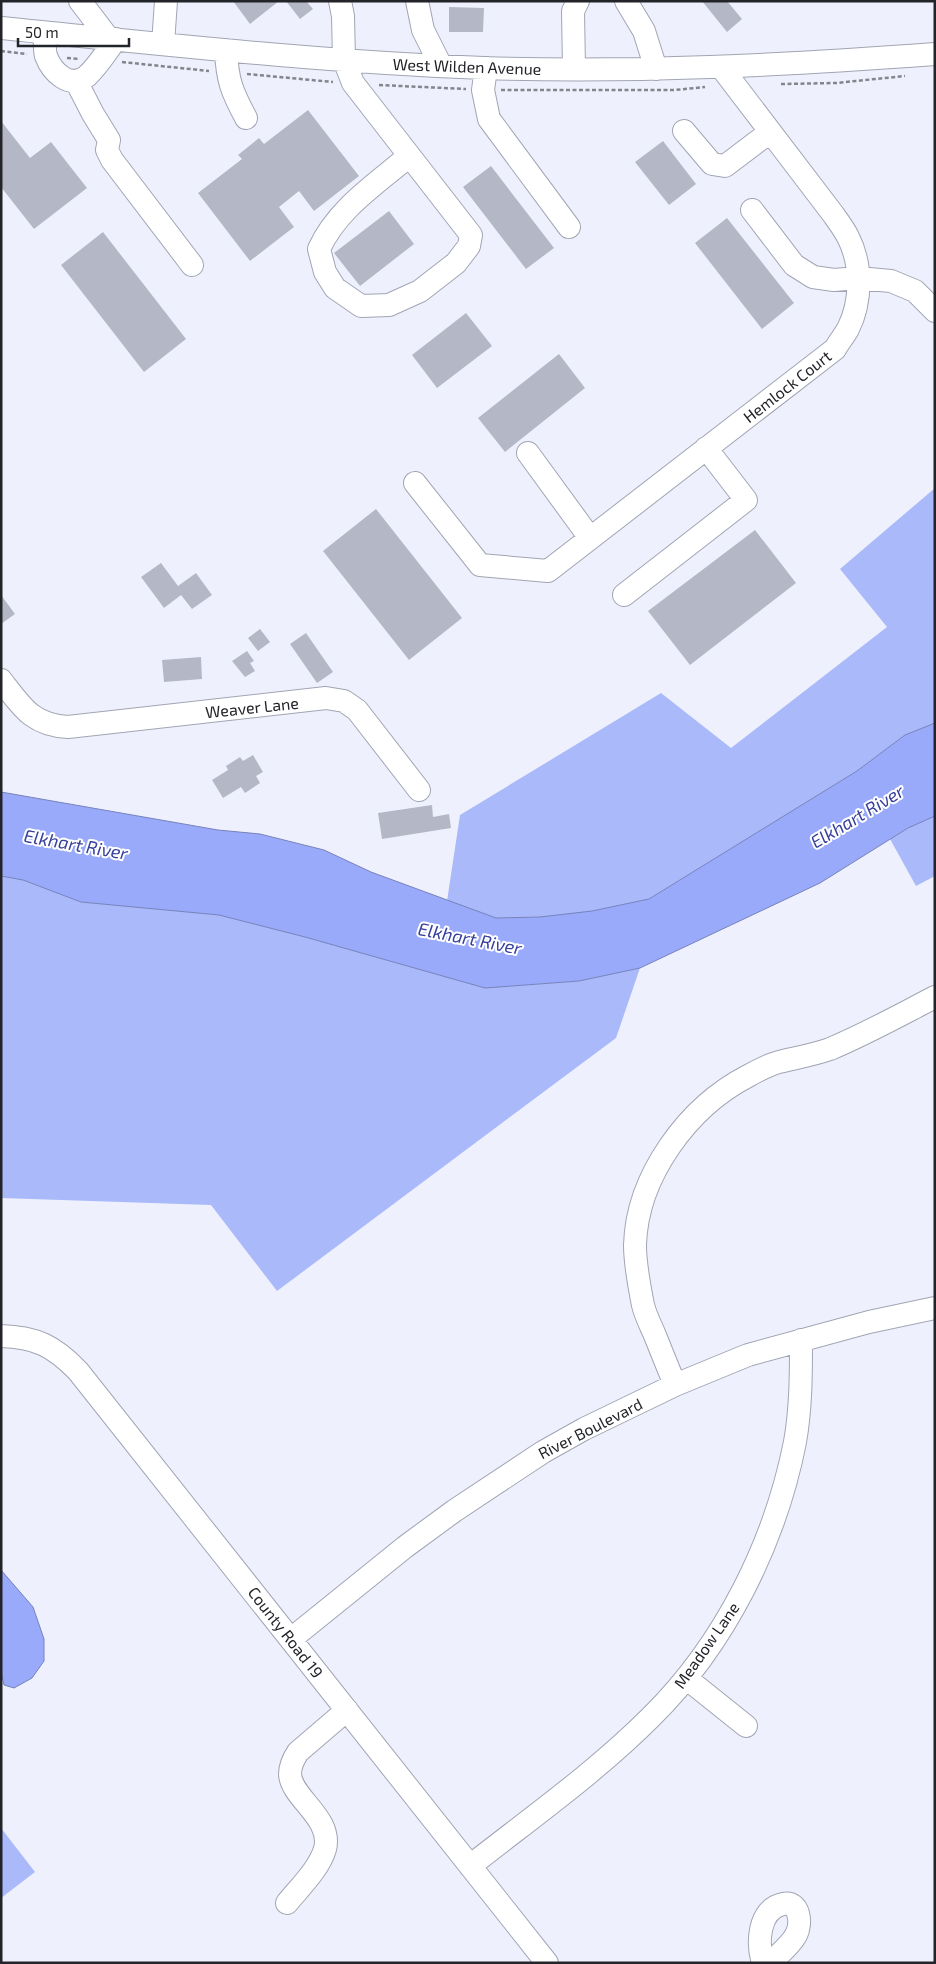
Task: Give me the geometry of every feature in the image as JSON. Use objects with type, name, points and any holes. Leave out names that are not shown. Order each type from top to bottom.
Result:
[{"type":"street","points":[[45,33],[46,56],[57,74],[67,80],[76,81],[86,76],[112,39],[80,1]]},
{"type":"street","points":[[163,44],[166,1]]},
{"type":"street","points":[[340,1],[343,16],[344,60],[353,83],[471,235],[469,246],[456,263],[420,291],[389,305],[361,306],[335,288],[326,272],[319,249],[326,232],[357,198],[409,156]]},
{"type":"street","points":[[416,1],[423,30],[441,66]]},
{"type":"street","points":[[574,69],[573,11],[578,1]]},
{"type":"street","points":[[626,1],[644,31],[656,69]]},
{"type":"street","name":"West Wilden Avenue","points":[[1,28],[344,60],[486,68],[656,69],[721,67],[935,54]]},
{"type":"street","points":[[226,50],[227,72],[232,92],[246,118]]},
{"type":"street","name":"Hemlock Court","points":[[414,483],[480,565],[548,571],[835,348],[848,329],[855,311],[858,293],[858,278],[854,254],[848,237],[833,214],[721,67]]},
{"type":"street","points":[[486,68],[483,90],[489,119],[569,227]]},
{"type":"street","points":[[76,81],[109,140],[107,150],[112,160],[192,265]]},
{"type":"street","points":[[684,131],[712,164],[725,166],[770,132]]},
{"type":"street","points":[[752,210],[794,265],[813,277],[834,280],[858,278],[891,281],[915,291],[935,311]]},
{"type":"street","points":[[624,595],[746,500],[706,448]]},
{"type":"street","points":[[528,453],[590,538]]},
{"type":"street","name":"Weaver Lane","points":[[1,680],[33,718],[44,724],[68,727],[326,698],[344,701],[357,710],[419,790]]},
{"type":"street","points":[[675,1386],[644,1308],[637,1276],[635,1244],[639,1218],[646,1193],[658,1165],[674,1139],[693,1115],[717,1094],[746,1077],[776,1063],[827,1050],[860,1036],[935,997]]},
{"type":"street","name":"River Boulevard","points":[[291,1639],[405,1547],[503,1477],[584,1429],[675,1386],[748,1355],[869,1322],[935,1308]]},
{"type":"street","name":"County Road 19","points":[[1,1336],[18,1336],[50,1346],[64,1356],[78,1371],[547,1963]]},
{"type":"street","name":"Meadow Lane","points":[[470,1866],[620,1747],[653,1716],[686,1678],[731,1613],[751,1576],[786,1480],[795,1442],[800,1403],[801,1340]]},
{"type":"street","points":[[686,1678],[746,1726]]},
{"type":"street","points":[[287,1903],[309,1877],[325,1848],[325,1834],[321,1822],[293,1784],[290,1773],[293,1761],[298,1752],[347,1710]]},
{"type":"street","points":[[762,1963],[759,1942],[761,1928],[766,1916],[772,1909],[783,1903],[790,1904],[795,1908],[801,1920],[797,1933],[770,1963]]},
{"type":"shaded area","points":[[935,488],[935,723],[905,735],[857,771],[649,899],[592,911],[541,917],[496,918],[447,901],[460,815],[661,693],[731,748],[887,627],[840,569]]},
{"type":"shaded area","points":[[935,816],[935,876],[916,886],[890,839],[908,828]]},
{"type":"shaded area","points":[[1,876],[23,880],[81,902],[219,915],[305,937],[485,988],[579,981],[640,968],[616,1038],[277,1291],[211,1205],[1,1198]]},
{"type":"shaded area","points":[[1,1828],[35,1872],[1,1898]]},
{"type":"water","name":"Elkhart River","points":[[935,723],[935,816],[908,828],[820,883],[640,968],[579,981],[485,988],[305,937],[219,915],[81,902],[23,880],[1,876],[1,792],[218,830],[260,834],[324,850],[371,872],[496,918],[540,917],[592,911],[649,899],[857,771],[905,735]]},
{"type":"water","points":[[1,1570],[33,1607],[44,1639],[44,1661],[32,1678],[14,1688],[4,1685],[1,1672]]},
{"type":"building","points":[[233,1],[279,1],[250,24]]},
{"type":"building","points":[[286,1],[306,1],[313,9],[300,19]]},
{"type":"building","points":[[702,1],[727,1],[742,19],[727,32]]},
{"type":"building","points":[[449,7],[484,8],[483,32],[449,32]]},
{"type":"building","points":[[308,110],[359,176],[314,211],[299,191],[279,207],[294,227],[250,261],[198,193],[242,159],[238,155],[259,138],[264,144]]},
{"type":"building","points":[[1,121],[30,158],[51,142],[87,188],[34,229],[1,187]]},
{"type":"building","points":[[663,141],[696,184],[669,205],[635,162]]},
{"type":"building","points":[[491,166],[554,248],[526,269],[463,187]]},
{"type":"building","points":[[389,211],[414,244],[360,286],[334,253]]},
{"type":"building","points":[[727,218],[794,303],[762,329],[695,243]]},
{"type":"building","points":[[103,232],[186,339],[144,372],[61,265]]},
{"type":"building","points":[[466,313],[492,346],[437,388],[412,355]]},
{"type":"building","points":[[559,354],[585,388],[505,452],[478,418]]},
{"type":"building","points":[[376,509],[462,618],[409,660],[323,551]]},
{"type":"building","points":[[755,530],[796,583],[690,665],[648,611]]},
{"type":"building","points":[[161,563],[178,586],[196,573],[212,595],[192,609],[181,595],[164,608],[141,577]]},
{"type":"building","points":[[1,595],[15,614],[1,624]]},
{"type":"building","points":[[260,629],[270,642],[258,651],[248,638]]},
{"type":"building","points":[[306,633],[333,672],[317,683],[290,644]]},
{"type":"building","points":[[247,651],[254,661],[250,663],[255,671],[245,677],[232,661]]},
{"type":"building","points":[[201,657],[202,679],[164,682],[162,660]]},
{"type":"building","points":[[253,755],[263,772],[256,776],[260,783],[245,793],[241,787],[223,798],[212,780],[228,770],[226,766],[240,757],[243,761]]},
{"type":"building","points":[[432,805],[433,817],[449,814],[451,828],[382,839],[378,813]]}]
